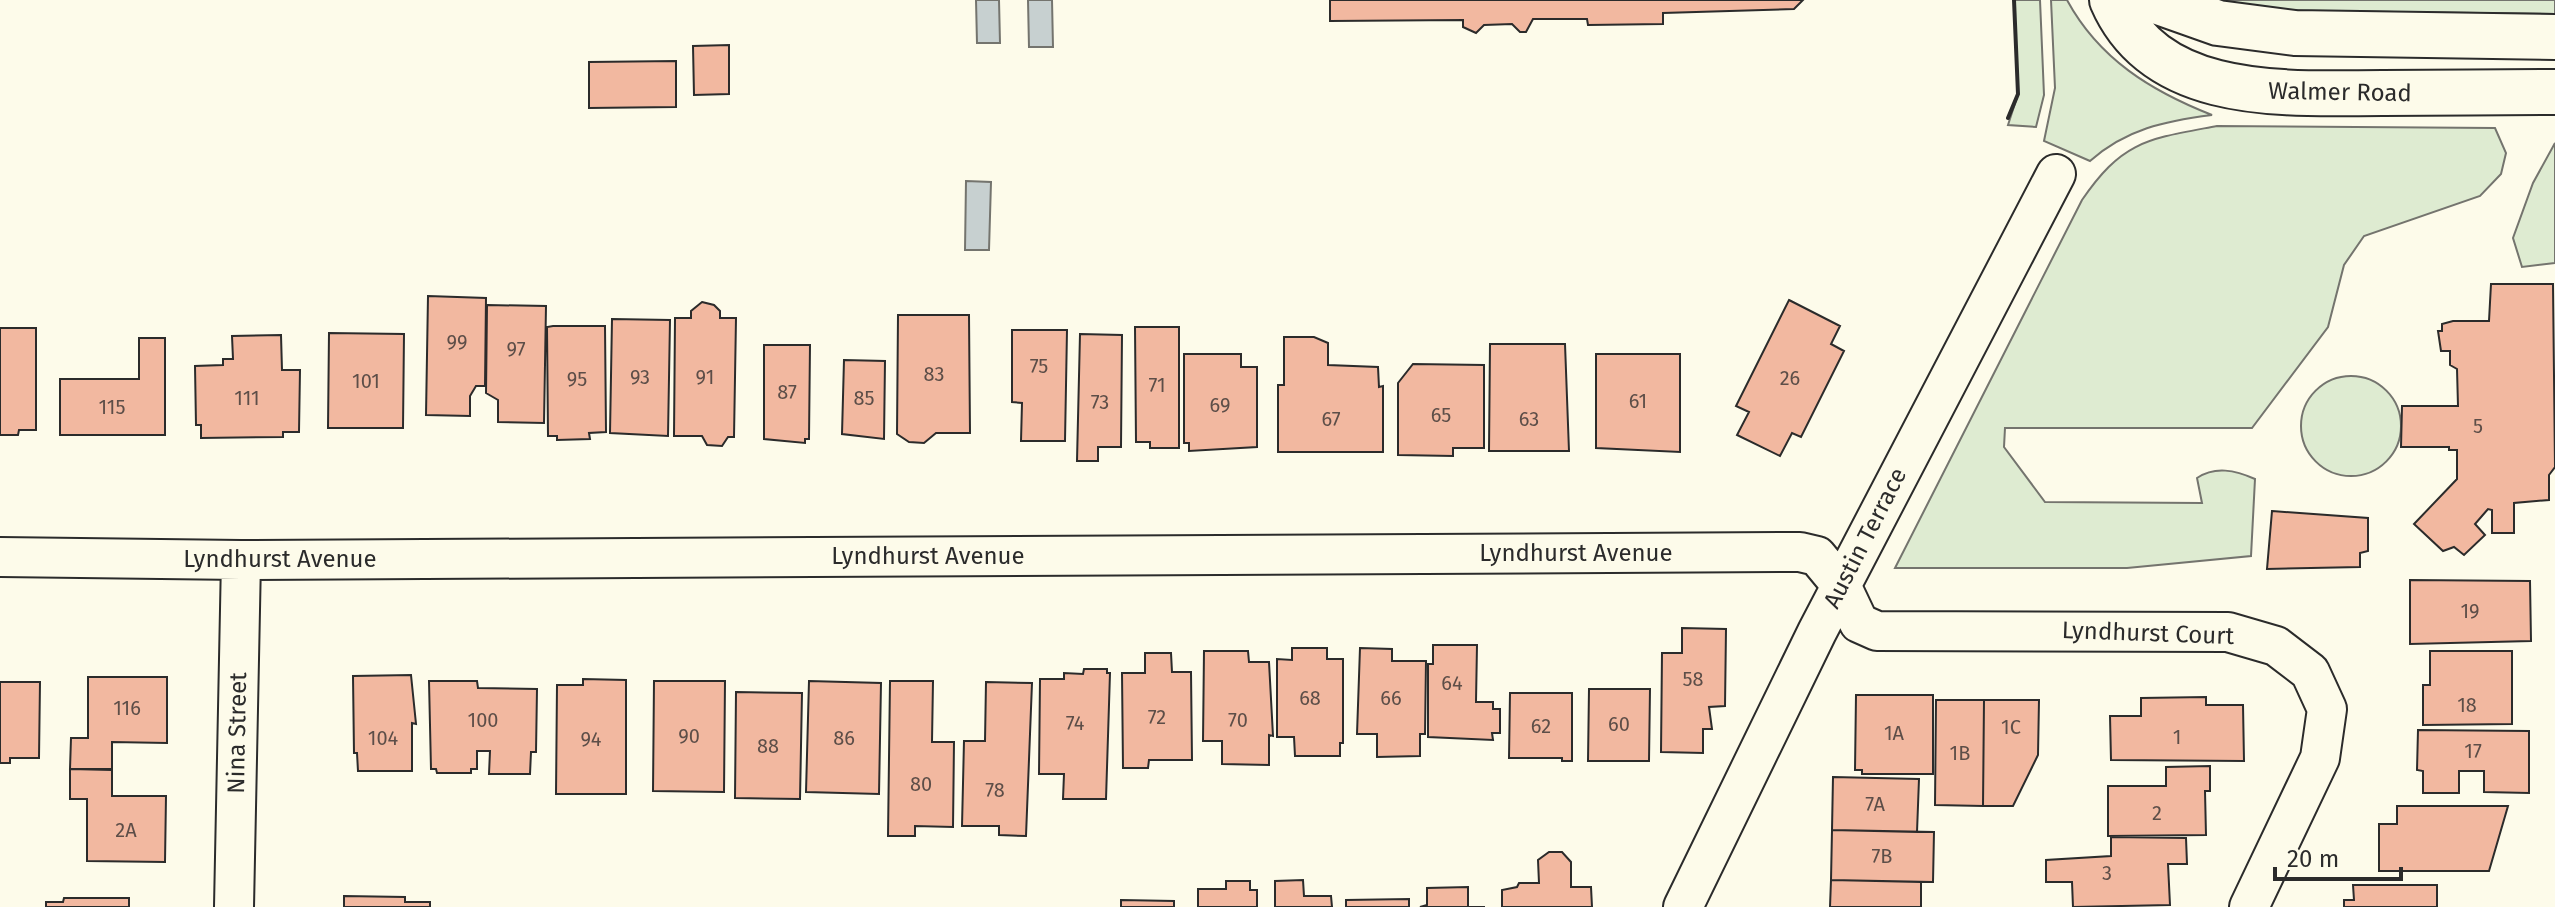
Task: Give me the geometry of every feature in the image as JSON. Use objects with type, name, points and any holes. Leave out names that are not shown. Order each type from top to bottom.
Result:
[{"type":"street","name":"Walmer Road","points":[[2112,0],[2124,27],[2157,57],[2211,82],[2274,93],[2555,92]]},
{"type":"street","points":[[2153,0],[2218,23],[2295,33],[2555,37]]},
{"type":"street","name":"Austin Terrace","points":[[1683,907],[1841,585],[2056,174]]},
{"type":"street","name":"Lyndhurst Avenue","points":[[0,557],[241,560],[1800,552],[1817,556],[1841,585]]},
{"type":"street","name":"Nina Street","points":[[234,907],[241,560]]},
{"type":"street","name":"Lyndhurst Court","points":[[1841,585],[1859,623],[1877,631],[2228,632],[2276,646],[2310,672],[2327,709],[2320,758],[2249,907]]},
{"type":"green space","points":[[2014,0],[2040,0],[2044,95],[2036,127],[2008,125],[2018,94]]},
{"type":"green space","points":[[2051,0],[2067,0],[2095,39],[2129,71],[2168,95],[2212,115],[2147,128],[2118,141],[2090,161],[2044,141],[2055,88]]},
{"type":"green space","points":[[2184,0],[2555,0],[2555,14],[2312,11],[2212,7]]},
{"type":"green space","points":[[2217,126],[2495,128],[2506,153],[2501,174],[2480,196],[2364,236],[2344,265],[2328,327],[2252,428],[2005,428],[2004,447],[2045,502],[2202,503],[2197,478],[2204,474],[2225,471],[2255,479],[2251,556],[2127,568],[1895,568],[2082,200],[2111,165],[2139,145]]},
{"type":"green space","points":[[2555,143],[2555,263],[2522,267],[2513,238],[2533,183]]},
{"type":"green space","points":[[2351,376],[2370,380],[2386,391],[2397,407],[2401,426],[2397,445],[2386,461],[2370,472],[2351,476],[2332,472],[2316,461],[2305,445],[2301,426],[2305,407],[2316,391],[2332,380]]},
{"type":"shaded area","points":[[976,0],[999,0],[1000,43],[977,43]]},
{"type":"shaded area","points":[[1028,0],[1052,0],[1053,47],[1029,47]]},
{"type":"shaded area","points":[[966,181],[991,182],[989,250],[965,250]]},
{"type":"building","points":[[1330,0],[1803,0],[1794,9],[1663,13],[1663,24],[1588,25],[1587,19],[1533,19],[1526,32],[1520,32],[1512,24],[1484,25],[1476,33],[1463,27],[1463,20],[1330,21]]},
{"type":"building","points":[[729,45],[729,94],[694,95],[693,46]]},
{"type":"building","points":[[676,61],[676,107],[589,108],[589,62]]},
{"type":"building","points":[[2491,284],[2553,284],[2555,467],[2549,475],[2549,500],[2514,503],[2514,533],[2492,533],[2492,510],[2488,509],[2475,524],[2485,535],[2464,555],[2454,547],[2443,551],[2414,524],[2457,479],[2457,450],[2449,450],[2449,447],[2401,447],[2402,406],[2458,406],[2457,369],[2450,365],[2450,351],[2441,351],[2438,331],[2442,331],[2442,324],[2453,321],[2489,321]]},
{"type":"building","points":[[428,296],[486,298],[485,386],[476,386],[470,396],[470,416],[426,415]]},
{"type":"building","points":[[1789,300],[1840,326],[1831,344],[1844,351],[1801,437],[1792,433],[1780,456],[1737,435],[1749,412],[1736,406]]},
{"type":"building","points":[[702,302],[714,305],[720,311],[720,318],[736,318],[734,437],[728,437],[722,446],[707,445],[702,436],[674,436],[675,318],[691,318],[691,311]]},
{"type":"building","points":[[487,305],[546,306],[544,423],[498,422],[498,400],[486,393]]},
{"type":"building","points":[[898,315],[969,315],[970,433],[936,433],[924,443],[909,442],[897,434]]},
{"type":"building","points":[[612,319],[670,320],[668,436],[610,433]]},
{"type":"building","points":[[605,326],[606,432],[589,433],[590,439],[557,440],[557,436],[548,436],[547,327]]},
{"type":"building","points":[[1135,327],[1179,327],[1179,448],[1150,448],[1150,442],[1136,442]]},
{"type":"building","points":[[0,328],[36,328],[36,430],[19,430],[18,435],[0,435]]},
{"type":"building","points":[[1012,330],[1067,330],[1065,441],[1021,441],[1022,403],[1012,402]]},
{"type":"building","points":[[329,333],[404,334],[403,428],[328,428]]},
{"type":"building","points":[[1080,334],[1122,335],[1121,447],[1098,447],[1098,461],[1077,461]]},
{"type":"building","points":[[281,335],[282,370],[300,370],[299,432],[283,432],[283,437],[201,438],[201,425],[196,425],[195,366],[223,365],[223,359],[233,359],[232,336]]},
{"type":"building","points":[[1284,337],[1314,337],[1328,343],[1328,365],[1378,367],[1379,387],[1383,386],[1383,452],[1278,452],[1278,385],[1284,385]]},
{"type":"building","points":[[139,338],[165,338],[165,435],[60,435],[60,379],[139,379]]},
{"type":"building","points":[[1490,344],[1565,344],[1569,451],[1489,451]]},
{"type":"building","points":[[764,345],[810,345],[809,439],[805,439],[805,443],[764,439]]},
{"type":"building","points":[[1184,354],[1241,354],[1241,367],[1257,367],[1257,447],[1189,451],[1189,443],[1184,443]]},
{"type":"building","points":[[1596,354],[1680,354],[1680,452],[1596,448]]},
{"type":"building","points":[[844,360],[885,361],[884,439],[842,434]]},
{"type":"building","points":[[1413,364],[1484,365],[1484,448],[1453,448],[1453,456],[1398,455],[1398,383]]},
{"type":"building","points":[[2272,511],[2368,518],[2368,551],[2360,553],[2360,567],[2267,569]]},
{"type":"building","points":[[2410,580],[2530,581],[2531,641],[2410,644]]},
{"type":"building","points":[[1682,628],[1726,629],[1725,706],[1709,707],[1712,729],[1703,729],[1703,753],[1661,752],[1662,653],[1682,653]]},
{"type":"building","points":[[1433,645],[1477,645],[1476,702],[1493,702],[1493,709],[1500,709],[1500,733],[1492,733],[1493,740],[1428,737],[1428,664],[1433,664]]},
{"type":"building","points":[[1292,648],[1327,648],[1327,659],[1343,659],[1343,743],[1340,743],[1340,756],[1295,756],[1294,737],[1277,737],[1277,659],[1292,660]]},
{"type":"building","points":[[1360,648],[1392,649],[1392,661],[1426,661],[1425,734],[1420,734],[1420,756],[1377,757],[1377,734],[1357,734]]},
{"type":"building","points":[[1204,651],[1248,651],[1249,662],[1269,662],[1273,736],[1269,735],[1269,765],[1222,764],[1222,741],[1203,741]]},
{"type":"building","points":[[2430,651],[2512,651],[2512,724],[2423,725],[2423,685],[2430,685]]},
{"type":"building","points":[[1145,653],[1171,653],[1172,672],[1191,672],[1192,760],[1149,760],[1148,768],[1123,768],[1122,673],[1145,673]]},
{"type":"building","points":[[1084,669],[1107,669],[1110,673],[1106,799],[1063,799],[1064,774],[1039,774],[1040,679],[1064,679],[1064,673],[1083,674]]},
{"type":"building","points":[[411,675],[416,724],[412,723],[412,771],[358,771],[357,753],[354,753],[353,676]]},
{"type":"building","points":[[88,677],[167,677],[167,743],[112,742],[112,769],[70,769],[71,738],[88,738]]},
{"type":"building","points":[[583,679],[626,680],[626,794],[556,794],[557,685],[583,685]]},
{"type":"building","points":[[429,681],[477,681],[478,688],[537,689],[536,752],[531,752],[530,774],[489,774],[490,751],[477,751],[477,769],[471,769],[471,773],[437,773],[436,769],[431,769]]},
{"type":"building","points":[[654,681],[725,681],[724,792],[653,791]]},
{"type":"building","points":[[809,681],[881,683],[879,794],[806,792]]},
{"type":"building","points":[[890,681],[933,681],[932,742],[954,742],[953,827],[915,826],[915,836],[888,836]]},
{"type":"building","points":[[0,682],[40,682],[39,758],[10,758],[10,763],[0,763]]},
{"type":"building","points":[[986,682],[1032,683],[1026,836],[999,835],[999,826],[962,826],[964,741],[985,741]]},
{"type":"building","points":[[1589,689],[1650,689],[1649,761],[1588,761]]},
{"type":"building","points":[[736,692],[802,693],[800,799],[735,798]]},
{"type":"building","points":[[1510,693],[1572,693],[1572,761],[1562,761],[1562,758],[1509,758]]},
{"type":"building","points":[[1856,695],[1933,695],[1933,774],[1862,774],[1862,770],[1855,770]]},
{"type":"building","points":[[2206,697],[2206,705],[2243,705],[2244,761],[2111,760],[2110,716],[2141,716],[2141,698]]},
{"type":"building","points":[[1936,700],[1984,700],[1983,806],[1935,805]]},
{"type":"building","points":[[1984,700],[2039,700],[2038,755],[2013,806],[1983,806]]},
{"type":"building","points":[[2418,730],[2529,731],[2529,793],[2484,792],[2484,771],[2459,771],[2459,793],[2423,793],[2423,771],[2417,770]]},
{"type":"building","points":[[2210,766],[2210,791],[2205,791],[2206,835],[2108,836],[2108,786],[2166,786],[2166,767]]},
{"type":"building","points":[[70,769],[112,770],[112,796],[166,796],[165,862],[87,861],[87,799],[70,799]]},
{"type":"building","points":[[1833,777],[1919,779],[1917,832],[1832,830]]},
{"type":"building","points":[[2397,806],[2508,806],[2489,871],[2379,871],[2379,824],[2397,824]]},
{"type":"building","points":[[1832,830],[1934,832],[1933,882],[1831,880]]},
{"type":"building","points":[[2111,837],[2186,838],[2187,864],[2168,864],[2170,905],[2073,907],[2072,882],[2046,882],[2046,860],[2111,856]]},
{"type":"building","points":[[1549,852],[1562,852],[1571,862],[1571,887],[1591,887],[1592,907],[1502,907],[1502,890],[1517,887],[1519,883],[1539,883],[1538,860]]},
{"type":"building","points":[[1303,880],[1304,896],[1331,896],[1332,907],[1275,907],[1275,881]]},
{"type":"building","points":[[1831,880],[1921,882],[1921,907],[1830,907]]},
{"type":"building","points":[[1226,881],[1250,881],[1250,890],[1257,890],[1257,907],[1198,907],[1198,889],[1226,889]]},
{"type":"building","points":[[2353,885],[2437,885],[2437,907],[2344,907],[2344,900],[2354,900]]},
{"type":"building","points":[[1468,887],[1468,907],[1420,907],[1427,905],[1427,888]]},
{"type":"building","points":[[344,896],[405,897],[405,902],[430,902],[430,907],[344,907]]},
{"type":"building","points":[[64,898],[129,898],[129,907],[46,907],[46,902],[63,902]]},
{"type":"building","points":[[1409,899],[1409,907],[1346,907],[1346,900]]},
{"type":"building","points":[[1121,900],[1174,901],[1174,907],[1121,907]]},
{"type":"wall","points":[[2008,118],[2018,94],[2014,0]]}]
